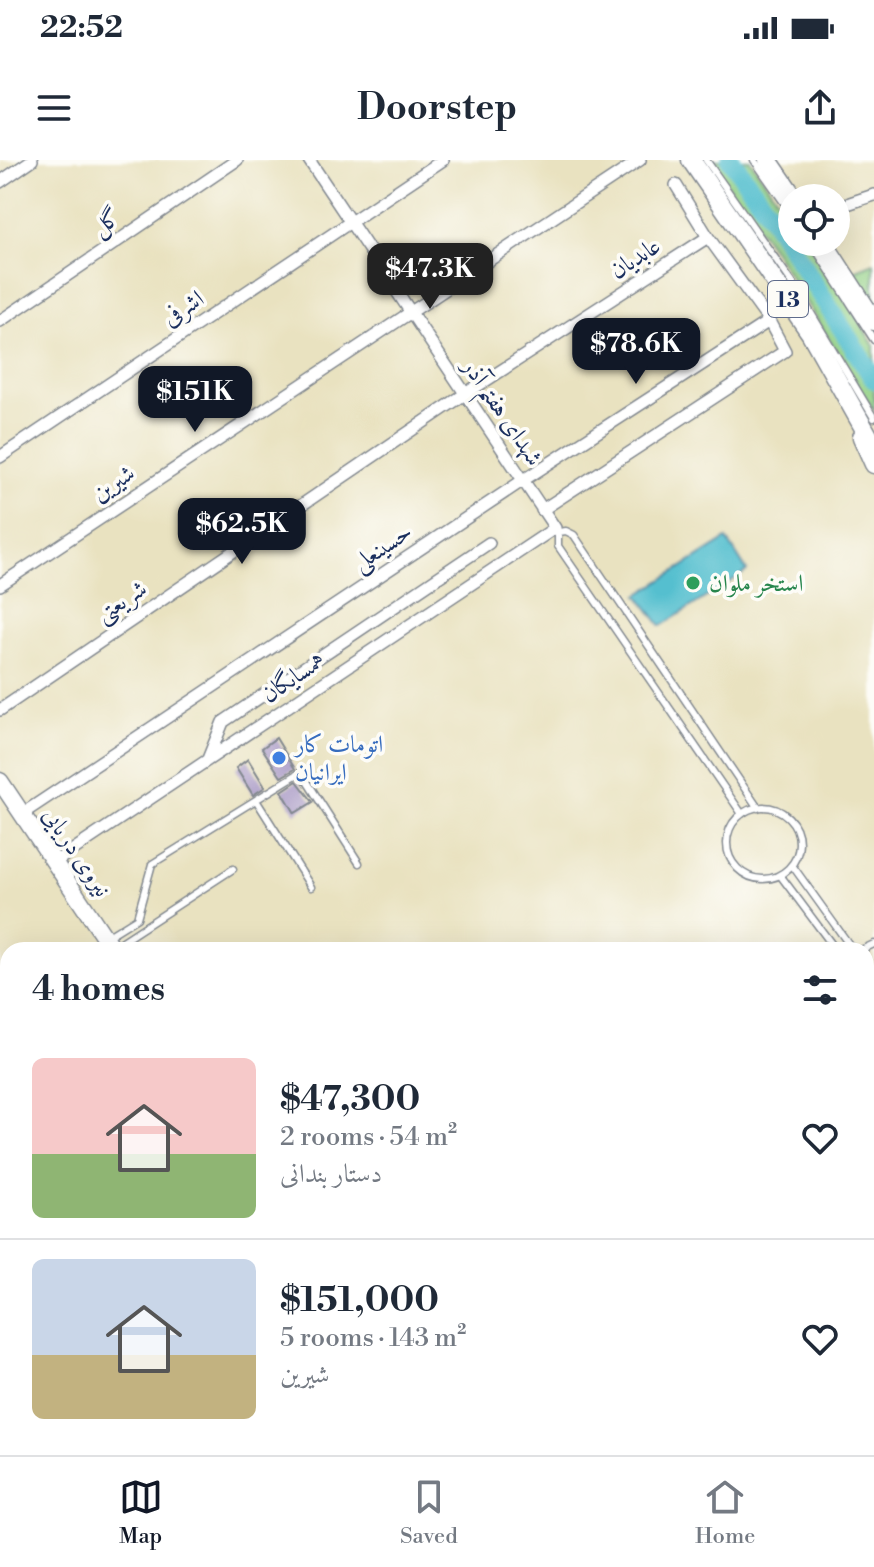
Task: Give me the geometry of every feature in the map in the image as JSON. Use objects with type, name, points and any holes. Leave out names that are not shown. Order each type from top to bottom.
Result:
[{"type":"highway","name":"13","points":[[691,160],[787,297],[874,446]]},
{"type":"highway","points":[[768,160],[784,184]]},
{"type":"highway","name":"13","points":[[832,256],[874,321]]},
{"type":"highway","points":[[835,376],[874,464]]},
{"type":"main road","name":"نیروی دریایی","points":[[0,781],[108,942]]},
{"type":"street","points":[[0,182],[32,160]]},
{"type":"street","name":"گل","points":[[0,321],[237,160]]},
{"type":"street","name":"شهدای هفتم آذر","points":[[309,160],[557,530]]},
{"type":"street","name":"اشرفی","points":[[0,457],[443,160]]},
{"type":"street","name":"شیرین","points":[[0,585],[640,160]]},
{"type":"street","points":[[542,510],[785,351],[769,321],[708,237],[676,185]]},
{"type":"street","points":[[850,203],[874,195]]},
{"type":"street","name":"عابدیان","points":[[465,394],[708,237]]},
{"type":"street","name":"حسینعلی","points":[[22,814],[522,481],[769,321]]},
{"type":"street","name":"شریعتی","points":[[0,710],[465,394]]},
{"type":"street","name":"همسایگان","points":[[55,862],[557,530]]},
{"type":"street","points":[[208,760],[223,722],[489,543]]},
{"type":"lane","points":[[706,160],[796,288],[874,418]]},
{"type":"lane","points":[[754,160],[778,194]]},
{"type":"lane","points":[[820,256],[874,340]]},
{"type":"lane","points":[[742,814],[558,546],[557,530],[574,535],[758,808]]},
{"type":"lane","points":[[589,592],[605,581]]},
{"type":"lane","points":[[113,942],[137,918],[152,864],[301,772],[359,863]]},
{"type":"lane","points":[[256,800],[311,887]]},
{"type":"lane","points":[[758,808],[775,809],[793,823],[799,844],[792,865],[780,875],[760,880],[737,869],[730,859],[727,846],[733,823],[742,814],[758,808]]},
{"type":"lane","points":[[792,865],[847,942]]},
{"type":"lane","points":[[115,942],[233,869]]},
{"type":"lane","points":[[780,875],[830,942]]},
{"type":"green space","points":[[710,160],[750,160],[778,200],[778,256],[817,256],[838,285],[874,346],[874,411],[773,249]]},
{"type":"green space","points":[[874,263],[874,304],[854,271]]},
{"type":"water","name":"استخر ملوان","points":[[727,539],[747,571],[661,626],[638,595]]},
{"type":"building","name":"اتومات کار ایرانیان","points":[[276,738],[295,769],[281,777],[262,748]]},
{"type":"building","points":[[248,759],[265,787],[253,795],[236,768]]},
{"type":"building","points":[[297,781],[313,802],[295,813],[282,791]]},
{"type":"waterway","points":[[731,160],[767,210],[874,379]]},
{"type":"place","name":"استخر ملوان","points":[[693,583]]},
{"type":"place","name":"اتومات کار ایرانیان","points":[[279,758]]}]
